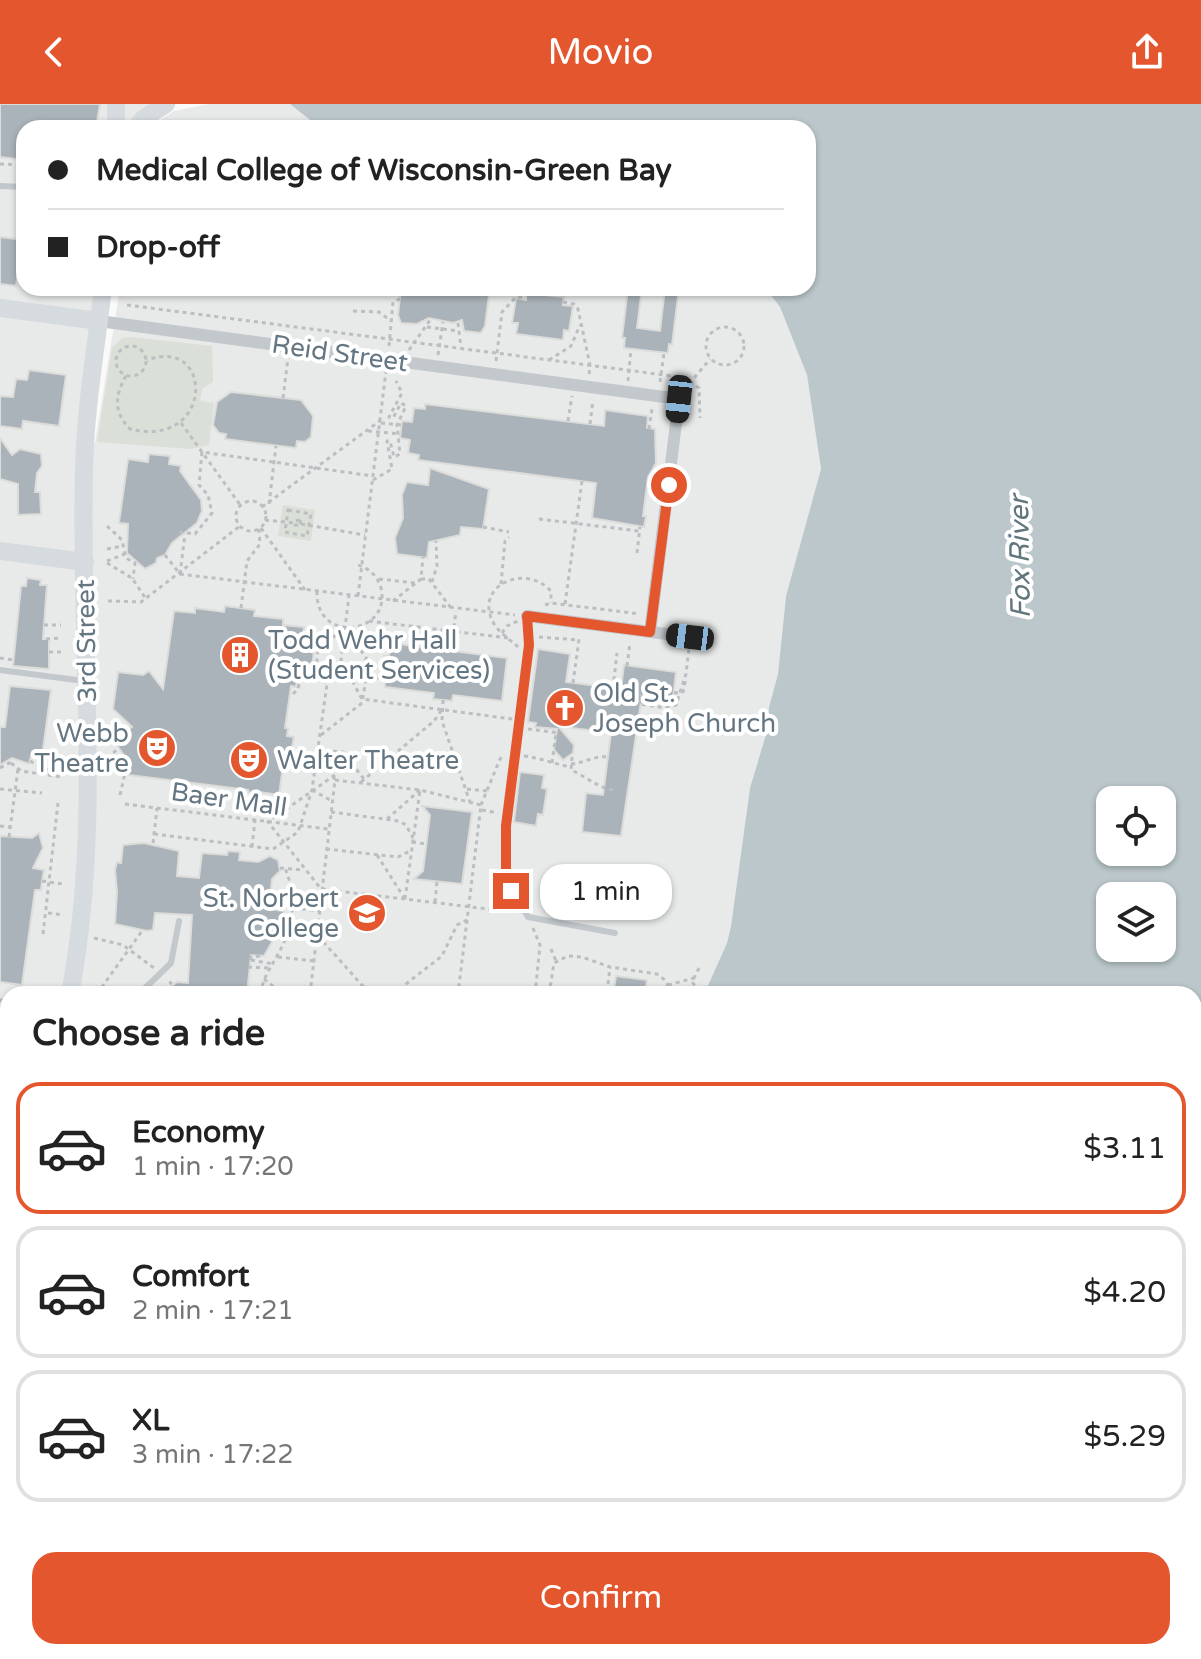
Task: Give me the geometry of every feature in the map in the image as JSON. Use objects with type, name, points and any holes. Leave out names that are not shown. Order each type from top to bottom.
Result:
[{"type":"main road","points":[[142,120],[166,104]]},
{"type":"main road","name":"3rd Street","points":[[71,986],[78,936],[86,817],[84,468],[102,296]]},
{"type":"main road","name":"Reid Street","points":[[0,308],[99,321]]},
{"type":"main road","points":[[0,551],[85,562]]},
{"type":"street","name":"Reid Street","points":[[99,321],[679,399]]},
{"type":"street","points":[[650,632],[679,399]]},
{"type":"street","points":[[527,616],[694,637]]},
{"type":"lane","points":[[527,616],[529,645],[506,826],[506,873],[511,891],[527,915],[615,933]]},
{"type":"lane","points":[[0,670],[87,681]]},
{"type":"lane","points":[[147,986],[175,956],[179,921]]},
{"type":"path","points":[[494,374],[502,312],[516,297],[526,298]]},
{"type":"path","points":[[358,596],[391,360],[389,338],[393,302],[400,299]]},
{"type":"path","points":[[563,302],[576,306],[590,365],[585,386],[568,421]]},
{"type":"path","points":[[127,305],[661,374],[690,380],[699,388],[700,418]]},
{"type":"path","points":[[353,311],[379,312],[391,321]]},
{"type":"path","points":[[391,360],[416,342],[430,320]]},
{"type":"path","points":[[437,366],[443,322]]},
{"type":"path","points":[[458,323],[461,348]]},
{"type":"path","points":[[549,360],[571,346],[581,324]]},
{"type":"path","points":[[426,327],[459,331]]},
{"type":"path","points":[[726,327],[738,332],[744,343],[738,361],[727,366],[710,359],[705,347],[709,335],[726,327]]},
{"type":"path","points":[[136,346],[143,351],[147,360],[142,372],[126,376],[118,370],[115,361],[122,348],[136,346]]},
{"type":"path","points":[[283,398],[290,347]]},
{"type":"path","points":[[627,392],[631,349]]},
{"type":"path","points":[[649,429],[664,353]]},
{"type":"path","points":[[126,376],[116,400],[119,414],[130,429],[156,433],[181,423],[194,403],[196,378],[184,362],[175,357],[147,360]]},
{"type":"path","points":[[679,399],[690,380],[710,359]]},
{"type":"path","points":[[202,452],[276,460],[373,478],[392,469],[387,441],[390,441],[394,457],[400,454],[399,425],[406,406],[401,403],[393,418],[389,417],[402,393],[396,381]]},
{"type":"path","points":[[585,386],[590,424]]},
{"type":"path","points":[[260,528],[248,531],[240,526],[236,518],[241,506],[250,502],[262,507],[269,504],[381,422],[399,425]]},
{"type":"path","points":[[181,423],[241,506]]},
{"type":"path","points":[[367,431],[398,434]]},
{"type":"path","points":[[269,504],[276,446]]},
{"type":"path","points":[[179,532],[195,534],[212,513],[208,495],[199,485],[202,452]]},
{"type":"path","points":[[565,604],[582,481]]},
{"type":"path","points":[[241,608],[247,561],[260,544],[260,528],[265,520],[262,507]]},
{"type":"path","points":[[288,510],[311,514]]},
{"type":"path","points":[[285,532],[288,510]]},
{"type":"path","points":[[288,510],[307,536]]},
{"type":"path","points":[[296,534],[300,512]]},
{"type":"path","points":[[285,532],[311,514]]},
{"type":"path","points":[[307,536],[311,514]]},
{"type":"path","points":[[539,519],[640,529],[637,553]]},
{"type":"path","points":[[265,520],[365,535]]},
{"type":"path","points":[[107,526],[122,540],[124,564],[146,599]]},
{"type":"path","points":[[108,601],[136,604],[146,599],[240,526]]},
{"type":"path","points":[[483,527],[509,535],[505,541],[501,585]]},
{"type":"path","points":[[260,528],[305,590]]},
{"type":"path","points":[[285,532],[307,536]]},
{"type":"path","points":[[180,574],[185,533]]},
{"type":"path","points":[[432,582],[437,566],[436,541]]},
{"type":"path","points":[[107,549],[123,546]]},
{"type":"path","points":[[125,554],[107,562],[135,563],[133,579]]},
{"type":"path","points":[[165,555],[180,574],[527,616]]},
{"type":"path","points":[[421,579],[423,557]]},
{"type":"path","points":[[354,564],[377,579],[415,583]]},
{"type":"path","points":[[521,651],[494,623],[490,612],[491,599],[501,585],[519,576],[532,578],[551,591],[551,603]]},
{"type":"path","points":[[327,684],[316,670],[318,649],[345,628],[361,626],[369,621],[378,611],[382,599],[377,579]]},
{"type":"path","points":[[393,601],[421,579],[432,582],[454,609],[451,651]]},
{"type":"path","points":[[317,591],[318,604],[325,617],[345,628],[367,659],[363,700],[330,731],[319,735]]},
{"type":"path","points":[[349,596],[341,660],[363,700]]},
{"type":"path","points":[[502,633],[507,626],[551,603],[652,616]]},
{"type":"path","points":[[369,621],[508,638]]},
{"type":"path","points":[[573,683],[581,623]]},
{"type":"path","points":[[44,625],[61,625]]},
{"type":"path","points":[[627,666],[632,630]]},
{"type":"path","points":[[634,703],[669,708],[676,705],[694,637]]},
{"type":"path","points":[[46,639],[61,638]]},
{"type":"path","points":[[49,652],[61,652]]},
{"type":"path","points":[[613,688],[617,653]]},
{"type":"path","points":[[0,658],[13,660]]},
{"type":"path","points":[[352,671],[367,659]]},
{"type":"path","points":[[315,662],[342,666],[383,679],[384,672]]},
{"type":"path","points":[[154,834],[273,849],[298,832],[312,790],[327,684],[342,666]]},
{"type":"path","points":[[293,694],[298,689],[302,672],[316,670]]},
{"type":"path","points":[[674,693],[681,694]]},
{"type":"path","points":[[640,704],[641,694]]},
{"type":"path","points":[[363,700],[512,719],[520,724],[558,733],[552,763]]},
{"type":"path","points":[[362,781],[434,721],[441,711],[443,700]]},
{"type":"path","points":[[441,711],[470,802]]},
{"type":"path","points":[[510,731],[512,719]]},
{"type":"path","points":[[107,758],[119,748]]},
{"type":"path","points":[[317,750],[343,752],[362,781]]},
{"type":"path","points":[[311,986],[335,778],[317,750]]},
{"type":"path","points":[[459,986],[481,805],[500,759],[504,755],[515,755],[571,765],[597,756],[608,757]]},
{"type":"path","points":[[572,757],[572,771],[585,775],[601,787],[614,790]]},
{"type":"path","points":[[0,768],[12,762],[18,769],[62,777],[30,761]]},
{"type":"path","points":[[9,837],[18,769]]},
{"type":"path","points":[[120,795],[125,773]]},
{"type":"path","points":[[481,805],[420,790],[335,778],[312,790],[268,822],[321,889],[527,915],[540,945],[536,986]]},
{"type":"path","points":[[0,789],[42,793]]},
{"type":"path","points":[[467,789],[487,791]]},
{"type":"path","points":[[312,790],[332,801]]},
{"type":"path","points":[[387,819],[420,790]]},
{"type":"path","points":[[405,899],[420,790]]},
{"type":"path","points":[[252,847],[258,792]]},
{"type":"path","points":[[498,823],[501,801]]},
{"type":"path","points":[[43,934],[58,803]]},
{"type":"path","name":"Baer Mall","points":[[125,804],[329,829]]},
{"type":"path","points":[[257,804],[289,807]]},
{"type":"path","points":[[153,843],[157,808]]},
{"type":"path","points":[[331,812],[402,822],[413,840],[426,844]]},
{"type":"path","points":[[0,826],[10,827]]},
{"type":"path","points":[[326,849],[398,857],[412,850]]},
{"type":"path","points":[[377,855],[405,899]]},
{"type":"path","points":[[263,986],[289,928],[291,885],[283,868],[305,870]]},
{"type":"path","points":[[42,881],[63,884]]},
{"type":"path","points":[[435,903],[437,881]]},
{"type":"path","points":[[494,911],[498,886]]},
{"type":"path","points":[[270,905],[320,911]]},
{"type":"path","points":[[46,913],[64,915]]},
{"type":"path","points":[[403,986],[442,956],[457,925],[467,920]]},
{"type":"path","points":[[103,986],[142,931]]},
{"type":"path","points":[[78,936],[106,940],[130,950],[161,973]]},
{"type":"path","points":[[318,936],[363,986]]},
{"type":"path","points":[[551,949],[556,961],[551,986]]},
{"type":"path","points":[[261,956],[251,957],[250,960],[271,966]]},
{"type":"path","points":[[556,961],[568,956],[582,957],[610,967],[657,974],[668,985],[694,978]]},
{"type":"path","points":[[277,957],[314,961]]},
{"type":"path","points":[[248,967],[271,966]]},
{"type":"path","points":[[608,984],[610,967]]},
{"type":"path","points":[[695,986],[692,982],[699,968]]},
{"type":"path","points":[[264,979],[273,986]]},
{"type":"shaded area","name":"St. Norbert College","points":[[0,104],[166,104],[146,120],[16,120],[16,296],[102,296],[87,442],[95,443],[119,296],[771,296],[780,307],[807,375],[821,469],[786,596],[778,674],[769,707],[767,731],[750,788],[731,926],[727,943],[708,986],[0,986]]},
{"type":"shaded area","points":[[209,104],[290,104],[310,120],[160,120],[174,111]]},
{"type":"shaded area","points":[[122,338],[212,346],[213,382],[202,389],[200,401],[214,403],[209,445],[191,449],[97,442],[112,348]]},
{"type":"shaded area","points":[[283,505],[315,510],[311,541],[278,536]]},
{"type":"shaded area","points":[[589,867],[638,875],[631,919],[582,911]]},
{"type":"water","name":"Fox River","points":[[290,104],[1201,104],[1201,986],[708,986],[727,943],[731,926],[750,788],[767,731],[769,707],[778,674],[786,596],[821,469],[807,375],[780,307],[771,296],[816,296],[816,120],[310,120]]},
{"type":"building","points":[[0,104],[100,104],[97,120],[16,120],[16,159],[0,157]]},
{"type":"building","points":[[0,237],[16,239],[16,286],[0,284]]},
{"type":"building","points":[[400,296],[489,296],[485,326],[481,333],[464,331],[462,320],[453,323],[429,318],[417,324],[401,323],[398,315]]},
{"type":"building","points":[[526,296],[564,297],[563,305],[573,306],[569,331],[564,330],[563,340],[516,334],[518,323],[512,323],[516,298],[526,300]]},
{"type":"building","points":[[627,296],[641,296],[637,328],[660,331],[664,296],[678,296],[672,345],[669,344],[668,353],[624,348],[625,338],[622,338]]},
{"type":"building","points":[[29,370],[66,375],[59,426],[23,421],[22,429],[0,426],[0,396],[13,397],[16,379],[27,380]]},
{"type":"building","points":[[231,392],[301,400],[313,416],[311,437],[305,442],[297,441],[296,448],[225,439],[226,434],[219,433],[213,425],[217,402]]},
{"type":"building","points":[[425,404],[604,426],[605,410],[648,416],[647,428],[655,429],[656,463],[648,477],[644,527],[592,518],[596,483],[418,460],[419,455],[408,453],[410,440],[400,438],[402,421],[412,422],[414,408],[425,409]]},
{"type":"building","points":[[0,438],[12,455],[20,449],[41,454],[42,466],[37,473],[35,492],[40,492],[41,514],[18,515],[18,484],[0,479]]},
{"type":"building","points":[[149,454],[170,456],[169,464],[181,466],[180,471],[201,500],[202,511],[197,523],[172,543],[156,563],[145,569],[127,553],[128,524],[119,523],[128,459],[148,462]]},
{"type":"building","points":[[430,468],[489,489],[483,529],[461,527],[460,535],[429,542],[427,558],[397,554],[395,538],[403,518],[402,495],[407,482],[428,485]]},
{"type":"building","points":[[27,578],[41,580],[40,585],[47,585],[43,639],[49,639],[49,669],[13,666],[21,586],[26,586]]},
{"type":"building","points":[[225,606],[255,610],[254,616],[283,619],[283,625],[304,627],[302,647],[314,648],[312,670],[299,668],[296,687],[291,686],[285,728],[288,728],[287,736],[294,737],[291,753],[285,752],[279,795],[253,791],[250,794],[248,790],[129,775],[122,766],[123,754],[114,741],[132,727],[113,709],[118,672],[143,675],[149,671],[163,689],[174,611],[195,613],[195,608],[224,612]]},
{"type":"building","points":[[391,643],[507,658],[502,701],[453,695],[452,701],[433,699],[434,693],[385,687],[384,656],[389,656]]},
{"type":"building","points":[[538,649],[570,654],[566,682],[621,689],[624,665],[676,672],[673,698],[642,695],[621,836],[582,832],[586,793],[603,795],[611,733],[558,726],[574,745],[573,753],[563,760],[554,750],[557,729],[535,727],[536,723],[528,722]]},
{"type":"building","points":[[10,686],[51,690],[42,757],[31,756],[29,764],[12,758],[0,765],[0,727],[5,727]]},
{"type":"building","points":[[520,772],[544,775],[542,788],[547,789],[543,815],[538,814],[536,826],[514,822]]},
{"type":"building","points":[[422,806],[472,812],[462,884],[414,879],[423,871],[430,815]]},
{"type":"building","points":[[39,833],[43,848],[33,868],[44,870],[41,890],[35,890],[22,985],[0,982],[0,836],[32,838]]},
{"type":"building","points":[[144,843],[179,851],[177,876],[199,878],[202,853],[227,855],[228,851],[240,852],[239,860],[258,862],[270,856],[278,860],[280,871],[272,879],[269,909],[284,911],[281,926],[264,956],[251,955],[248,986],[172,986],[177,982],[188,983],[192,915],[155,913],[153,930],[147,931],[115,924],[115,870],[117,862],[121,863],[123,845]]},
{"type":"building","points":[[616,976],[647,980],[646,986],[614,986]]},
{"type":"place","name":"Todd Wehr Hall (Student Services)","points":[[240,655]]},
{"type":"place","name":"Old St. Joseph Church","points":[[565,708]]},
{"type":"place","name":"Webb Theatre","points":[[157,748]]},
{"type":"place","name":"Walter Theatre","points":[[249,760]]},
{"type":"place","name":"St. Norbert College","points":[[367,913]]},
{"type":"route","points":[[511,891],[506,873],[505,842],[529,645],[527,616],[650,632],[669,485]]}]
